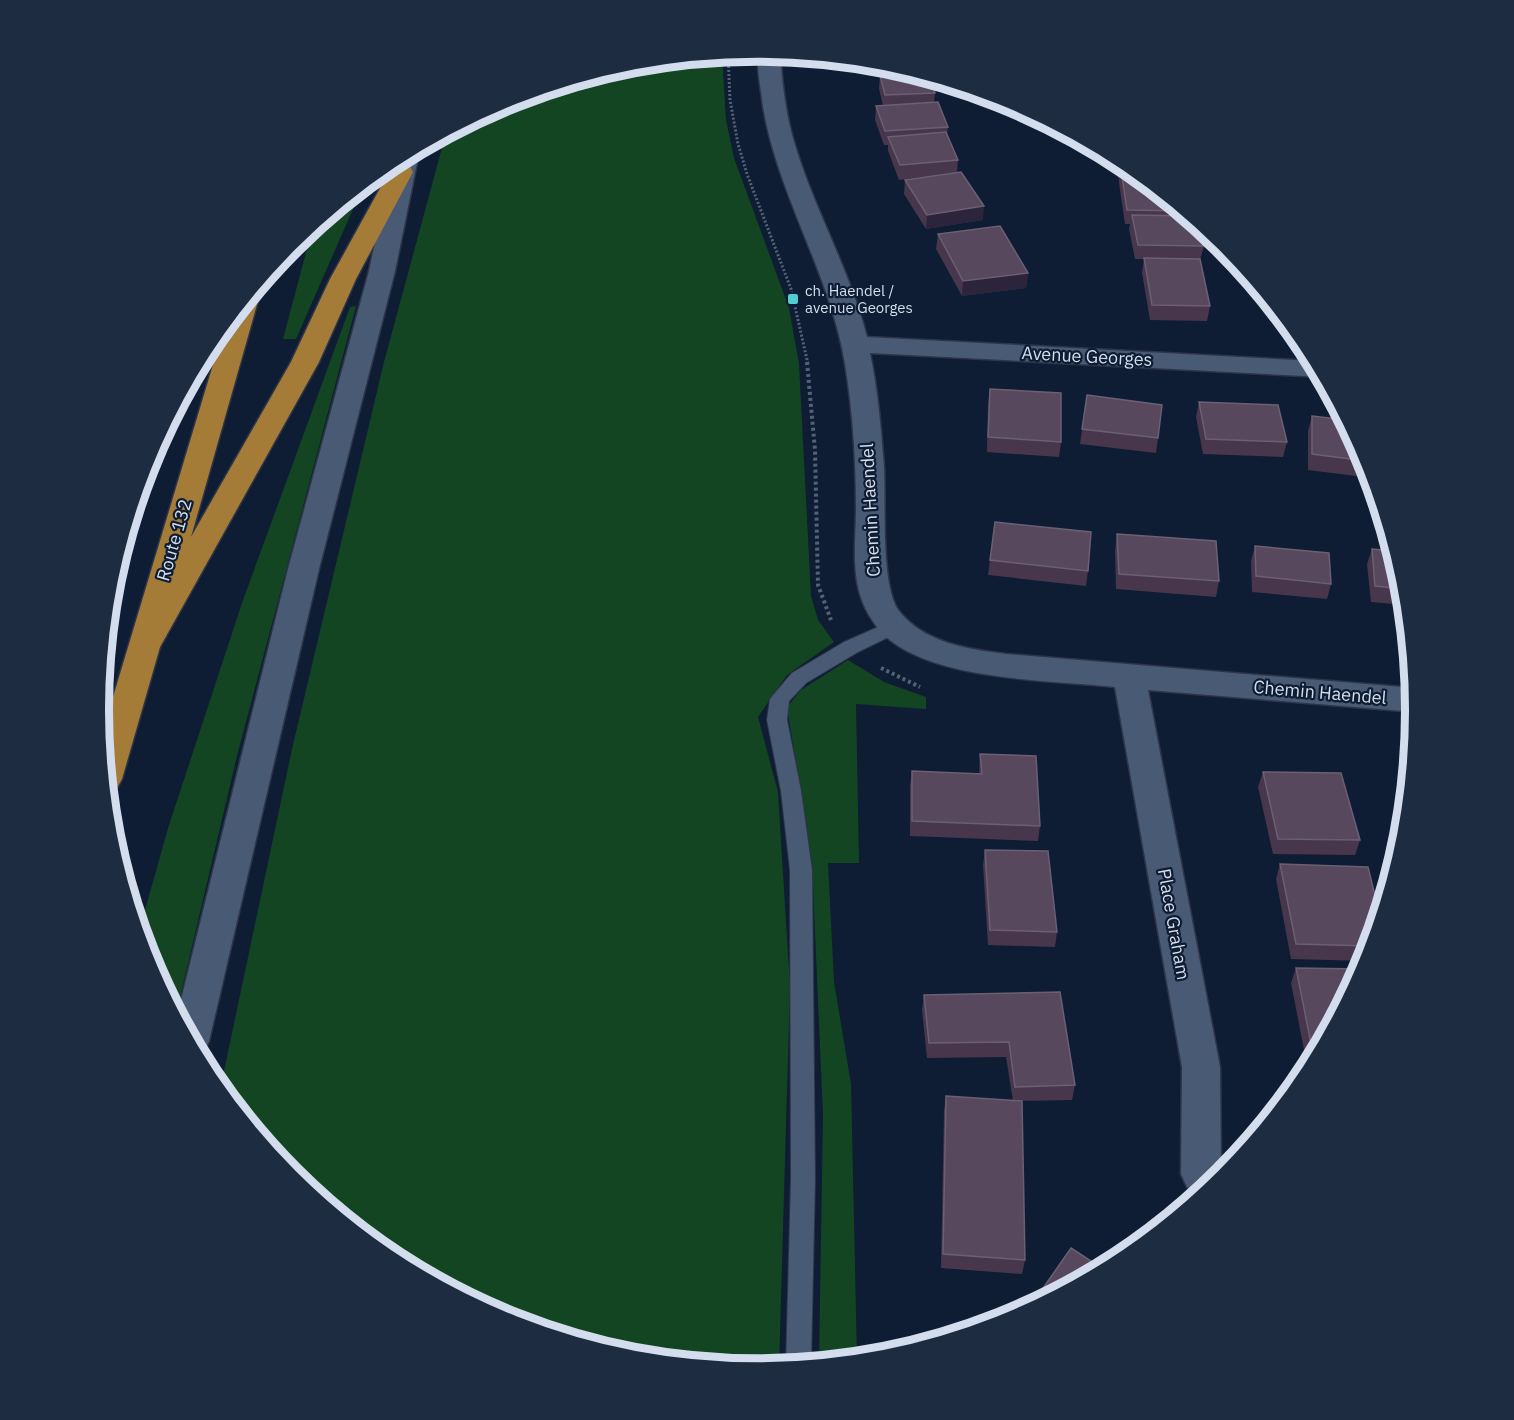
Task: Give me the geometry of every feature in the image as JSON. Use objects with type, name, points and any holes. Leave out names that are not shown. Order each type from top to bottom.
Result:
[{"type":"highway","points":[[142,650],[305,362],[343,279],[401,168]]},
{"type":"highway","name":"Route 132","points":[[111,759],[239,320]]},
{"type":"street","name":"Chemin Haendel","points":[[770,62],[774,105],[783,145],[835,278],[855,345],[869,458],[873,580],[878,602],[894,626],[919,644],[960,658],[1129,676],[1405,699]]},
{"type":"street","points":[[193,1030],[311,542],[380,282],[403,167]]},
{"type":"street","name":"Avenue Georges","points":[[855,345],[1303,361]]},
{"type":"street","name":"Place Graham","points":[[1129,676],[1201,1066],[1202,1174]]},
{"type":"lane","points":[[798,1357],[803,1179],[801,870],[777,720],[780,699],[799,678],[851,647],[894,626]]},
{"type":"green space","points":[[722,63],[726,120],[734,158],[789,308],[799,364],[811,596],[818,620],[834,642],[787,675],[758,717],[778,792],[790,987],[779,1357],[715,1357],[630,1346],[549,1324],[470,1292],[397,1249],[329,1198],[269,1138],[223,1077],[292,749],[384,362],[443,142],[509,111],[589,84],[672,67]]},
{"type":"green space","points":[[357,200],[296,339],[283,339],[309,241]]},
{"type":"green space","points":[[356,306],[237,756],[178,1003],[143,917],[169,825],[242,603],[350,307]]},
{"type":"green space","points":[[848,660],[884,682],[926,697],[926,709],[856,704],[859,863],[828,863],[834,982],[851,1084],[857,1351],[819,1355],[823,1115],[812,863],[787,707],[801,690]]},
{"type":"building","points":[[880,75],[933,86],[935,93],[885,95]]},
{"type":"building","points":[[938,102],[948,127],[885,131],[876,106]]},
{"type":"building","points":[[946,132],[958,160],[900,165],[888,137]]},
{"type":"building","points":[[961,172],[984,206],[927,215],[905,180]]},
{"type":"building","points":[[1122,174],[1171,211],[1127,210]]},
{"type":"building","points":[[1132,215],[1177,216],[1202,238],[1204,246],[1138,245]]},
{"type":"building","points":[[1000,226],[1028,273],[963,281],[938,234]]},
{"type":"building","points":[[1144,258],[1200,259],[1210,306],[1152,305]]},
{"type":"building","points":[[990,389],[1061,393],[1061,442],[988,437]]},
{"type":"building","points":[[1087,395],[1162,405],[1158,438],[1082,429]]},
{"type":"building","points":[[1199,402],[1278,405],[1287,442],[1206,439]]},
{"type":"building","points":[[1312,416],[1337,419],[1355,459],[1312,454]]},
{"type":"building","points":[[995,522],[1091,532],[1088,571],[990,560]]},
{"type":"building","points":[[1117,534],[1216,541],[1219,581],[1119,574]]},
{"type":"building","points":[[1255,546],[1329,553],[1331,584],[1256,576]]},
{"type":"building","points":[[1372,549],[1385,550],[1394,588],[1375,586]]},
{"type":"building","points":[[980,754],[1036,756],[1040,826],[912,821],[912,771],[982,774]]},
{"type":"building","points":[[1263,772],[1341,773],[1360,840],[1278,839]]},
{"type":"building","points":[[985,850],[1048,851],[1057,932],[990,930]]},
{"type":"building","points":[[1280,864],[1368,867],[1376,901],[1361,946],[1296,944]]},
{"type":"building","points":[[1296,968],[1351,969],[1339,997],[1311,1046]]},
{"type":"building","points":[[1060,992],[1075,1085],[1015,1087],[1009,1042],[929,1043],[924,995]]},
{"type":"building","points":[[946,1096],[1022,1101],[1025,1260],[943,1254]]},
{"type":"building","points":[[1071,1248],[1094,1263],[1081,1272],[1039,1294]]},
{"type":"place","name":"ch. Haendel / avenue Georges","points":[[793,299]]}]
